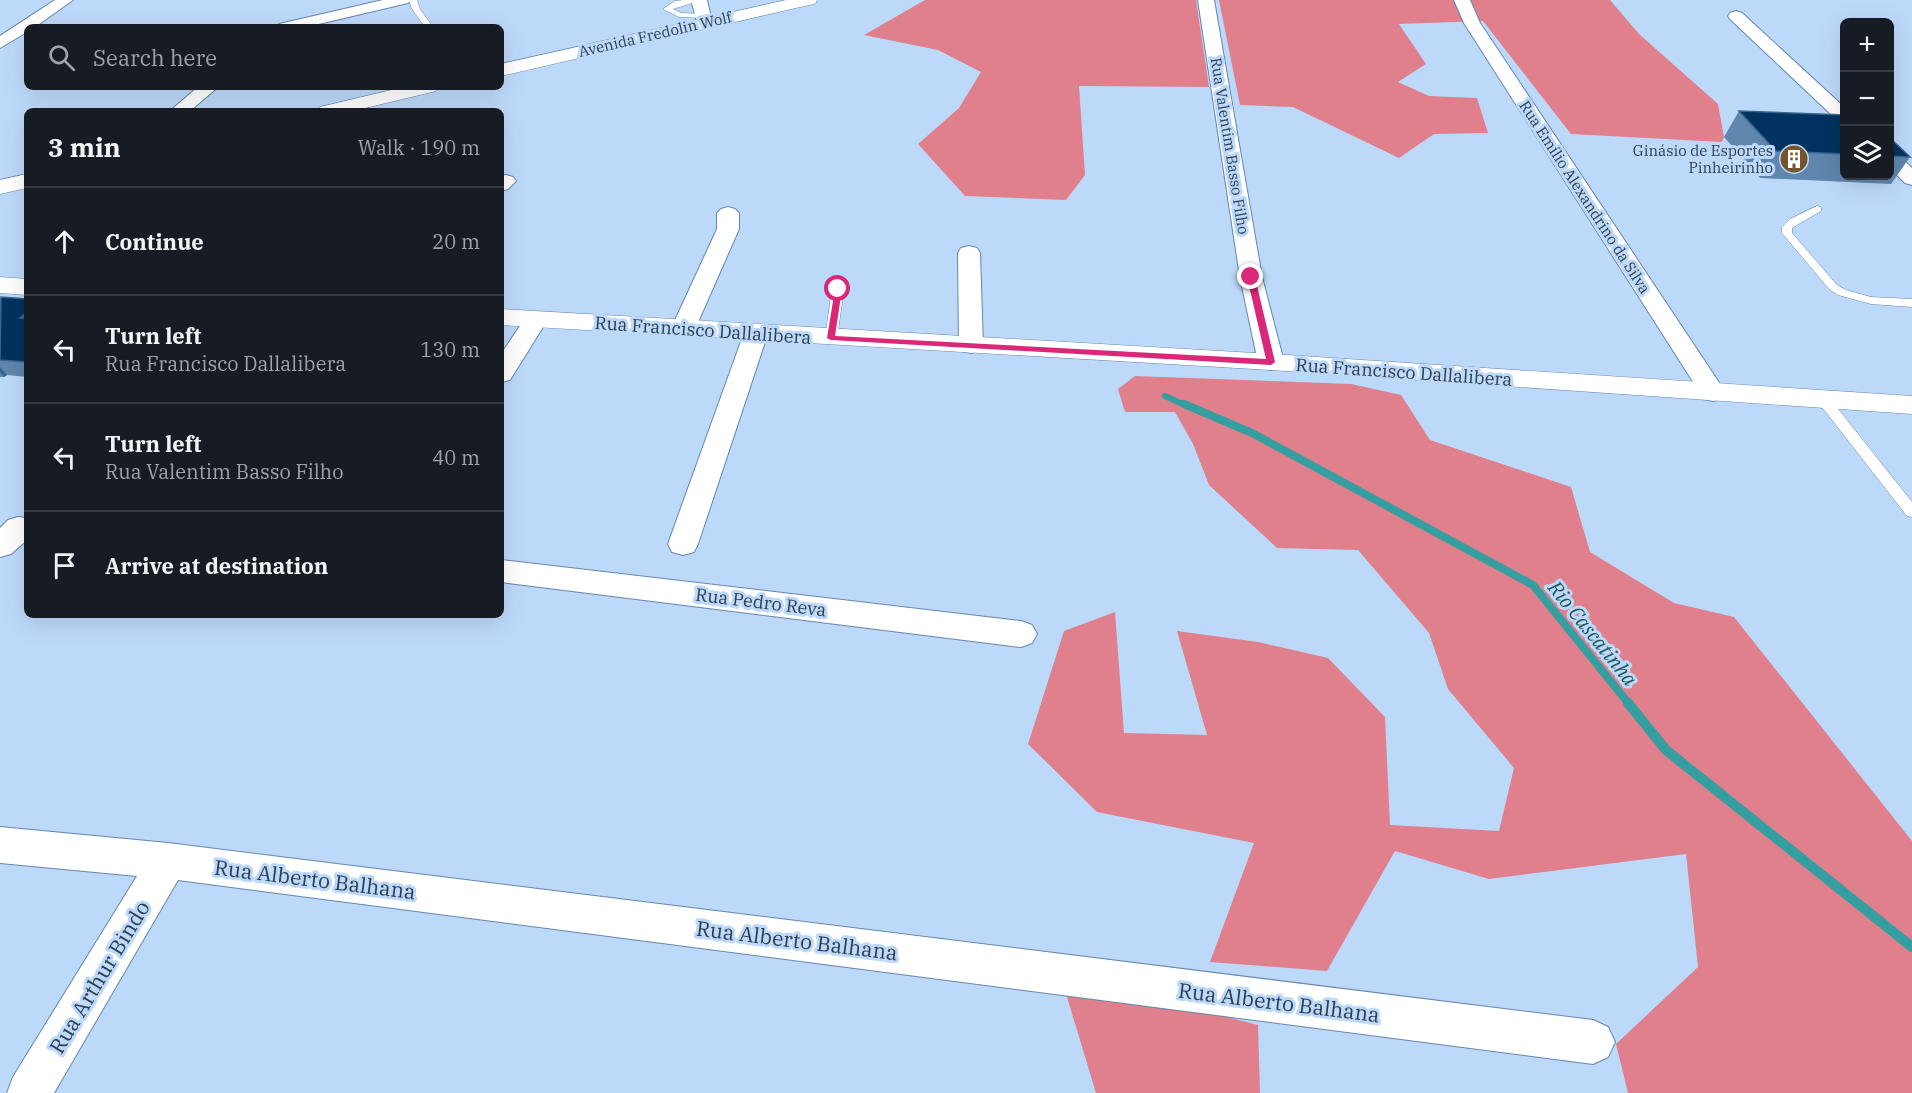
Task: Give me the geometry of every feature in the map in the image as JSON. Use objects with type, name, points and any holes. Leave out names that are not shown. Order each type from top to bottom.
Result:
[{"type":"street","points":[[34,0],[63,1]]},
{"type":"street","points":[[297,24],[404,0]]},
{"type":"street","points":[[698,0],[703,19]]},
{"type":"street","name":"Avenida Fredolin Wolf","points":[[504,69],[703,19],[809,0]]},
{"type":"street","name":"Rua Valentim Basso Filho","points":[[1206,0],[1251,277],[1271,362]]},
{"type":"street","name":"Rua Emílio Alexandrino da Silva","points":[[1462,0],[1472,24],[1713,393]]},
{"type":"street","points":[[29,24],[63,1]]},
{"type":"street","points":[[288,24],[310,6]]},
{"type":"street","points":[[1736,16],[1840,111]]},
{"type":"street","points":[[0,44],[24,28]]},
{"type":"street","points":[[183,108],[205,90]]},
{"type":"street","points":[[340,108],[416,90]]},
{"type":"street","points":[[1894,162],[1912,179]]},
{"type":"street","points":[[0,187],[24,182]]},
{"type":"street","points":[[683,328],[728,229],[728,213]]},
{"type":"street","points":[[969,253],[971,346]]},
{"type":"street","points":[[0,285],[24,286]]},
{"type":"street","name":"Rua Francisco Dallalibera","points":[[504,317],[1271,362],[1912,405]]},
{"type":"street","points":[[504,369],[536,320]]},
{"type":"street","points":[[683,544],[756,333]]},
{"type":"street","name":"Rua Pedro Reva","points":[[504,571],[1020,634]]},
{"type":"street","name":"Rua Alberto Balhana","points":[[0,845],[168,861],[1593,1041]]},
{"type":"street","name":"Rua Arthur Bindo","points":[[29,1093],[168,861]]},
{"type":"lane","points":[[413,0],[416,9],[427,24]]},
{"type":"lane","points":[[698,0],[678,3],[667,9],[679,15],[703,19]]},
{"type":"lane","points":[[1817,209],[1794,221],[1787,227],[1787,232],[1833,287],[1842,293],[1861,299],[1912,303]]},
{"type":"lane","points":[[831,338],[838,289]]},
{"type":"lane","points":[[1823,399],[1912,512]]},
{"type":"shaded area","points":[[925,0],[1196,0],[1209,87],[1079,86],[1085,175],[1066,200],[965,196],[918,144],[959,108],[981,72],[938,50],[864,35]]},
{"type":"shaded area","points":[[1219,0],[1610,0],[1639,34],[1718,104],[1724,137],[1722,142],[1571,134],[1483,21],[1399,24],[1426,64],[1398,82],[1429,96],[1477,98],[1488,133],[1434,134],[1399,158],[1293,107],[1240,105]]},
{"type":"shaded area","points":[[1135,376],[1351,384],[1401,395],[1430,440],[1571,487],[1590,552],[1674,603],[1734,617],[1912,841],[1912,1093],[1628,1093],[1616,1044],[1698,967],[1686,854],[1489,879],[1395,851],[1327,971],[1210,962],[1254,843],[1097,812],[1028,744],[1064,631],[1115,612],[1124,733],[1207,735],[1177,631],[1258,642],[1328,658],[1385,717],[1390,825],[1499,831],[1514,768],[1448,689],[1429,633],[1358,550],[1277,548],[1209,485],[1193,444],[1175,412],[1125,412],[1118,389]]},
{"type":"shaded area","points":[[1060,974],[1258,1025],[1260,1093],[1096,1093]]},
{"type":"building","points":[[1739,111],[1840,115],[1840,154],[1776,151]]},
{"type":"building","points":[[1894,142],[1910,157],[1894,156]]},
{"type":"building","points":[[1,297],[24,299],[24,315],[20,318],[24,318],[24,362],[0,360]]},
{"type":"waterway","name":"Rio Cascatinha","points":[[1165,396],[1187,406]]},
{"type":"waterway","name":"Rio Cascatinha","points":[[1184,404],[1252,433],[1533,585],[1629,704]]},
{"type":"waterway","name":"Rio Cascatinha","points":[[1628,703],[1666,750],[1912,947]]},
{"type":"place","name":"Ginásio de Esportes Pinheirinho","points":[[1794,159]]},
{"type":"route","points":[[838,289],[831,338],[1271,362],[1251,277]]}]
